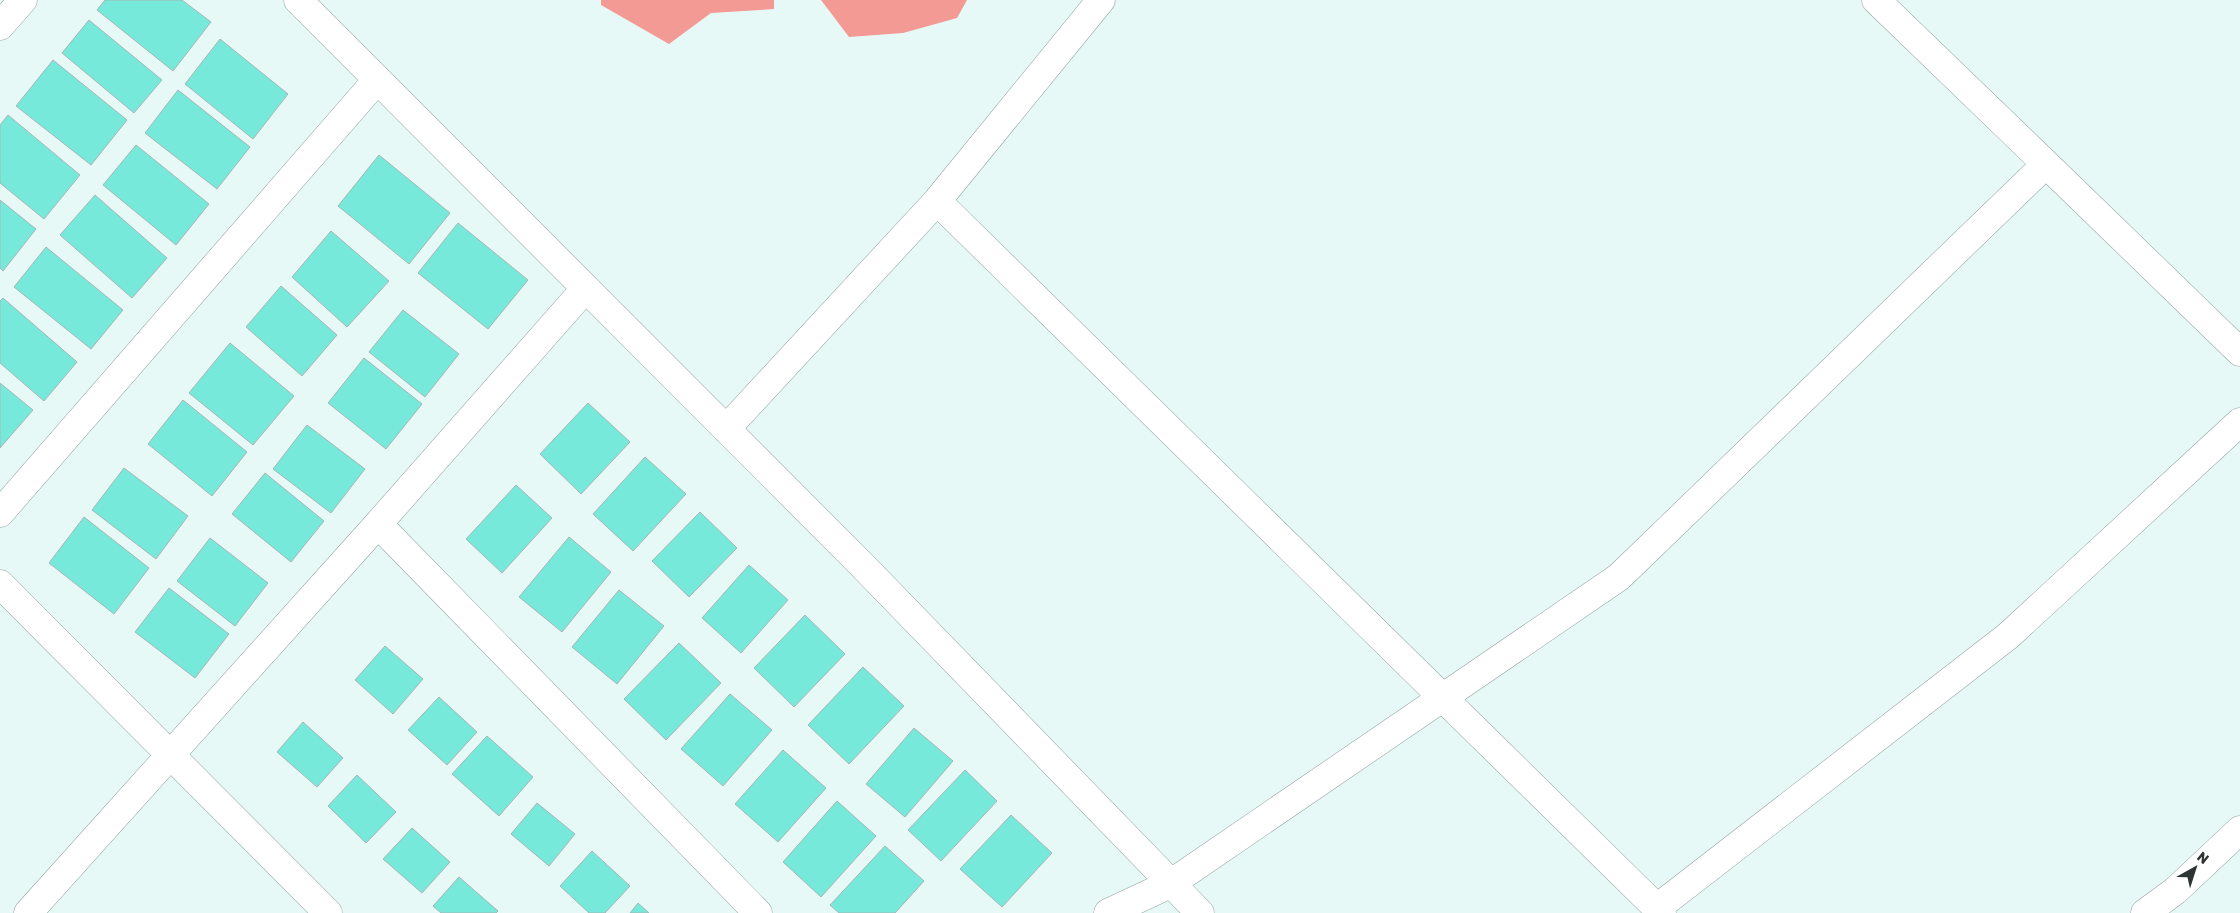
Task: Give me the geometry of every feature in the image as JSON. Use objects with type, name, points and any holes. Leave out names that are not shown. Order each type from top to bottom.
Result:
[{"type":"street","points":[[0,26],[23,0]]},
{"type":"street","points":[[298,0],[862,565],[1200,913]]},
{"type":"street","points":[[726,429],[937,201],[1101,0]]},
{"type":"street","points":[[1876,0],[2240,352]]},
{"type":"street","points":[[0,513],[377,80]]},
{"type":"street","points":[[1108,913],[1170,884],[1619,577],[2046,164]]},
{"type":"street","points":[[937,201],[1660,911],[2008,636],[2240,422]]},
{"type":"street","points":[[28,913],[378,524],[585,289]]},
{"type":"street","points":[[378,524],[758,913]]},
{"type":"street","points":[[0,584],[328,913]]},
{"type":"street","points":[[2145,913],[2175,891],[2240,830]]},
{"type":"shaded area","points":[[601,0],[774,0],[774,9],[711,13],[669,44],[601,5]]},
{"type":"shaded area","points":[[821,0],[967,0],[957,18],[903,33],[849,37]]},
{"type":"building","points":[[105,0],[182,0],[211,22],[173,71],[97,10]]},
{"type":"building","points":[[89,20],[162,80],[134,113],[62,53]]},
{"type":"building","points":[[220,39],[288,94],[253,139],[185,84]]},
{"type":"building","points":[[53,60],[127,120],[91,165],[16,106]]},
{"type":"building","points":[[178,90],[250,147],[217,189],[145,133]]},
{"type":"building","points":[[8,115],[80,175],[44,219],[0,183],[0,125]]},
{"type":"building","points":[[136,145],[209,204],[176,245],[103,185]]},
{"type":"building","points":[[379,155],[450,213],[409,264],[338,206]]},
{"type":"building","points":[[95,195],[167,258],[132,298],[60,235]]},
{"type":"building","points":[[0,200],[36,229],[3,271],[0,268]]},
{"type":"building","points":[[458,223],[528,280],[488,329],[418,273]]},
{"type":"building","points":[[331,231],[389,281],[347,327],[292,277]]},
{"type":"building","points":[[46,247],[123,310],[91,349],[14,287]]},
{"type":"building","points":[[281,286],[337,335],[302,376],[246,327]]},
{"type":"building","points":[[3,298],[77,362],[44,401],[0,363],[0,301]]},
{"type":"building","points":[[403,310],[459,354],[425,397],[369,352]]},
{"type":"building","points":[[230,343],[294,396],[253,445],[189,393]]},
{"type":"building","points":[[364,358],[422,404],[386,449],[328,403]]},
{"type":"building","points":[[0,383],[33,410],[0,448]]},
{"type":"building","points":[[183,400],[247,452],[212,496],[148,444]]},
{"type":"building","points":[[588,403],[630,442],[581,494],[540,454]]},
{"type":"building","points":[[307,425],[365,469],[331,513],[273,469]]},
{"type":"building","points":[[645,457],[686,494],[633,551],[593,514]]},
{"type":"building","points":[[124,468],[188,516],[156,559],[92,510]]},
{"type":"building","points":[[265,473],[324,521],[291,562],[232,514]]},
{"type":"building","points":[[516,485],[552,518],[502,573],[466,539]]},
{"type":"building","points":[[700,512],[737,548],[689,597],[652,561]]},
{"type":"building","points":[[84,517],[149,568],[114,614],[49,563]]},
{"type":"building","points":[[569,537],[611,572],[562,632],[519,597]]},
{"type":"building","points":[[210,538],[268,583],[235,626],[177,581]]},
{"type":"building","points":[[749,565],[788,600],[741,653],[702,618]]},
{"type":"building","points":[[169,588],[229,634],[195,678],[135,632]]},
{"type":"building","points":[[619,590],[664,626],[617,684],[572,647]]},
{"type":"building","points":[[805,615],[845,654],[794,707],[754,668]]},
{"type":"building","points":[[679,643],[721,683],[666,740],[624,699]]},
{"type":"building","points":[[385,646],[423,679],[393,714],[355,680]]},
{"type":"building","points":[[863,667],[904,706],[849,764],[808,725]]},
{"type":"building","points":[[730,694],[772,730],[723,786],[681,749]]},
{"type":"building","points":[[439,697],[477,732],[447,765],[408,730]]},
{"type":"building","points":[[303,722],[343,758],[317,787],[277,752]]},
{"type":"building","points":[[914,728],[953,761],[905,817],[866,784]]},
{"type":"building","points":[[487,736],[533,777],[499,816],[452,774]]},
{"type":"building","points":[[783,750],[826,788],[778,842],[735,804]]},
{"type":"building","points":[[965,770],[997,801],[941,861],[908,830]]},
{"type":"building","points":[[357,775],[396,812],[366,843],[328,806]]},
{"type":"building","points":[[837,801],[876,836],[821,897],[783,862]]},
{"type":"building","points":[[537,803],[575,834],[549,866],[511,834]]},
{"type":"building","points":[[1011,815],[1052,853],[1002,907],[960,869]]},
{"type":"building","points":[[412,828],[450,862],[422,893],[383,859]]},
{"type":"building","points":[[885,846],[924,881],[895,913],[839,913],[830,905]]},
{"type":"building","points":[[592,851],[630,886],[605,913],[589,913],[560,886]]},
{"type":"building","points":[[459,877],[498,911],[496,913],[441,913],[433,906]]},
{"type":"building","points":[[638,903],[649,913],[630,913]]}]
